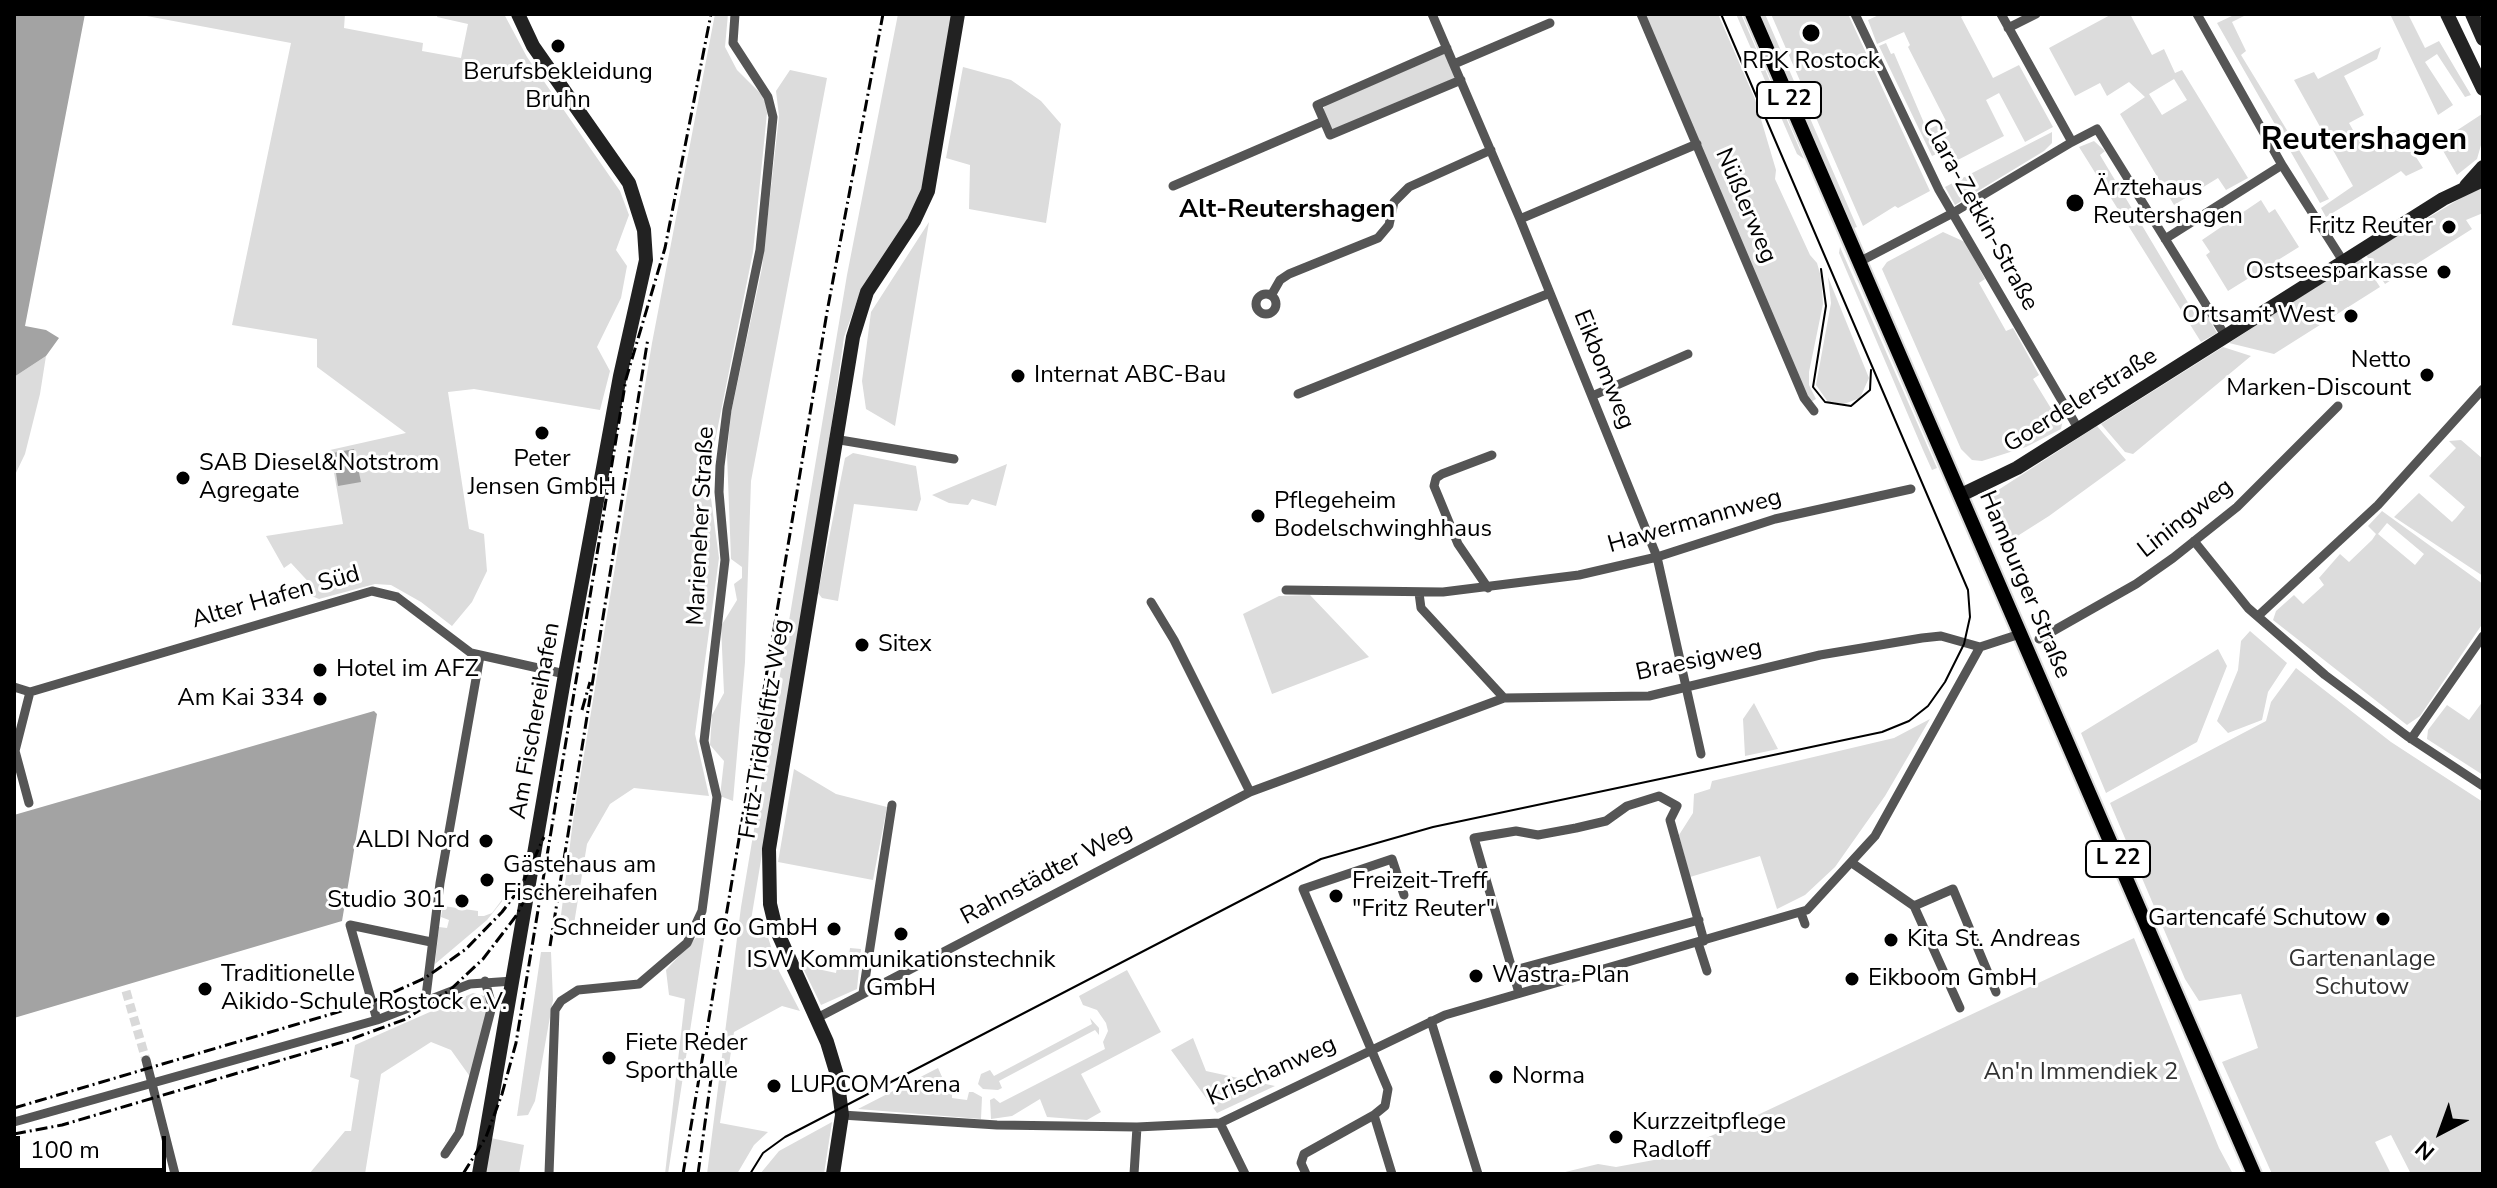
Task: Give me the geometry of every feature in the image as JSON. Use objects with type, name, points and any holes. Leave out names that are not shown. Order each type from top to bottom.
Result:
[{"type":"main road","name":"Hamburger Straße","points":[[1752,14],[2254,1174]]},
{"type":"street","name":"Am Fischereihafen","points":[[479,1174],[620,376],[645,277],[646,243],[629,183],[533,46],[518,14]]},
{"type":"street","name":"Marieneher Straße","points":[[549,1174],[555,1010],[561,1001],[578,990],[639,984],[687,943],[702,911],[717,797],[704,741],[725,560],[720,466],[727,410],[760,250],[773,117],[768,97],[733,43],[735,14]]},
{"type":"street","name":"Fritz-Triddelfitz-Weg","points":[[833,1174],[842,1115],[833,1058],[776,929],[770,904],[769,849],[834,439],[861,304],[873,280],[914,221],[928,191],[958,14]]},
{"type":"street","name":"Eikbomweg","points":[[1432,14],[1520,219],[1657,557],[1701,754]]},
{"type":"street","name":"Nüßlerweg","points":[[1641,14],[1804,398],[1814,411]]},
{"type":"street","name":"Clara-Zetkin-Straße","points":[[1855,14],[1951,214],[2077,426]]},
{"type":"street","points":[[2001,14],[2072,142]]},
{"type":"street","points":[[2008,28],[2036,14]]},
{"type":"street","points":[[2197,14],[2282,165],[2343,261]]},
{"type":"street","points":[[2447,14],[2483,89]]},
{"type":"street","points":[[1454,64],[1550,23]]},
{"type":"street","points":[[2461,40],[2478,23]]},
{"type":"street","points":[[1447,48],[1317,105],[1330,135],[1461,80]]},
{"type":"street","points":[[1173,186],[1324,121]]},
{"type":"street","points":[[1859,262],[1951,214],[2097,129],[2226,337]]},
{"type":"street","points":[[1520,219],[1697,144]]},
{"type":"street","points":[[1272,294],[1280,280],[1289,274],[1378,238],[1389,225],[1394,202],[1409,187],[1491,150]]},
{"type":"street","points":[[2165,239],[2282,165]]},
{"type":"street","name":"Goerdelerstraße","points":[[2465,186],[2483,167]]},
{"type":"street","name":"Goerdelerstraße","points":[[1961,495],[2017,468],[2077,426],[2226,337],[2343,261],[2465,186],[2483,180]]},
{"type":"street","points":[[1298,394],[1550,293]]},
{"type":"street","points":[[1592,396],[1688,354]]},
{"type":"street","points":[[2258,616],[2378,505],[2483,389]]},
{"type":"street","name":"Liningweg","points":[[2039,639],[2136,584],[2194,541],[2283,463],[2338,406]]},
{"type":"street","points":[[834,439],[954,459]]},
{"type":"street","points":[[1488,588],[1458,544],[1434,486],[1436,478],[1442,474],[1492,455]]},
{"type":"street","name":"Hawermannweg","points":[[1286,590],[1419,593],[1488,588],[1579,575],[1657,557],[1775,519],[1911,489]]},
{"type":"street","points":[[2194,541],[2258,616],[2325,675],[2411,739],[2483,786]]},
{"type":"street","name":"Alter Hafen Süd","points":[[30,692],[372,591],[397,597],[457,645],[480,656],[565,674]]},
{"type":"street","points":[[1419,593],[1421,608],[1504,698]]},
{"type":"street","points":[[1151,602],[1174,640],[1250,792]]},
{"type":"street","points":[[1980,647],[2020,634]]},
{"type":"street","name":"Braesigweg","points":[[1504,698],[1649,696],[1820,655],[1941,636],[1980,647]]},
{"type":"street","points":[[2411,739],[2483,636]]},
{"type":"street","name":"Krischanweg","points":[[842,1115],[986,1124],[1137,1127],[1220,1123],[1431,1021],[1801,913],[1810,909],[1852,863],[1885,818],[1980,647]]},
{"type":"street","points":[[425,1004],[431,942],[480,656]]},
{"type":"street","points":[[14,687],[30,692],[15,751],[29,803]]},
{"type":"street","name":"Rahnstädter Weg","points":[[817,1018],[1250,792],[1504,698]]},
{"type":"street","points":[[1519,993],[1474,838],[1516,831],[1538,835],[1576,828],[1606,821],[1627,806],[1659,796],[1677,806],[1670,820],[1699,920],[1707,971]]},
{"type":"street","points":[[863,993],[892,805]]},
{"type":"street","points":[[1306,1174],[1301,1163],[1304,1154],[1374,1115],[1385,1106],[1388,1089],[1303,889],[1392,859],[1404,895]]},
{"type":"street","points":[[1852,863],[1914,906],[1960,1008]]},
{"type":"street","points":[[1914,906],[1953,889],[1996,992]]},
{"type":"street","points":[[1801,913],[1805,924]]},
{"type":"street","points":[[1511,971],[1699,920]]},
{"type":"street","points":[[377,1020],[350,925],[431,942]]},
{"type":"street","points":[[14,1122],[151,1086],[377,1020],[485,981],[513,981]]},
{"type":"street","points":[[445,1154],[459,1133],[492,1006],[485,981]]},
{"type":"street","points":[[1431,1021],[1478,1174]]},
{"type":"street","points":[[146,1060],[175,1174]]},
{"type":"street","points":[[1374,1115],[1392,1174]]},
{"type":"street","points":[[1220,1123],[1245,1174]]},
{"type":"street","points":[[1134,1174],[1137,1127]]},
{"type":"green space","points":[[136,14],[345,14],[344,28],[423,43],[422,51],[461,58],[468,24],[437,17],[438,14],[504,14],[527,57],[620,191],[629,215],[616,250],[627,266],[621,298],[597,347],[610,371],[600,410],[474,389],[448,392],[469,529],[484,534],[487,571],[472,602],[452,626],[421,602],[391,585],[375,584],[319,599],[309,595],[315,589],[291,563],[284,568],[266,536],[343,524],[330,450],[406,433],[317,367],[317,339],[232,325],[291,43]]},
{"type":"green space","points":[[715,14],[728,14],[725,47],[737,70],[764,97],[767,113],[753,252],[708,476],[719,558],[695,734],[709,796],[634,788],[610,804],[587,844],[574,924],[560,923],[573,821],[652,343]]},
{"type":"green space","points":[[898,14],[953,14],[920,200],[858,298],[844,337],[819,512],[751,920],[763,922],[779,971],[800,1011],[782,1006],[734,1032],[720,1123],[768,1132],[754,1145],[737,1174],[707,1174],[741,907],[847,275]]},
{"type":"green space","points":[[1641,14],[1718,14],[1755,99],[1776,170],[1775,179],[1821,277],[1823,304],[1809,372],[1809,385],[1816,399],[1807,404]]},
{"type":"green space","points":[[1736,14],[1741,14],[1804,159],[1797,154]]},
{"type":"green space","points":[[1761,14],[1765,14],[1857,227],[1854,228]]},
{"type":"green space","points":[[1771,14],[1848,14],[1930,191],[1898,208],[1895,206],[1863,226]]},
{"type":"green space","points":[[1881,14],[1966,14],[1961,17],[1993,78],[2019,65],[2053,127],[2025,142],[1999,93],[1986,100],[2004,136],[1952,163],[1945,150],[1932,156],[1879,46],[1886,43],[1891,54],[1894,53],[1927,130],[1946,121],[1908,47],[1910,45],[1904,32],[1877,44],[1868,20]]},
{"type":"green space","points":[[2112,14],[2130,14],[2152,55],[2164,49],[2175,73],[2182,70],[2248,178],[2226,190],[2218,178],[2174,205],[2120,114],[2145,97],[2129,82],[2107,96],[2100,83],[2075,96],[2049,48]],"holes":[[[2174,79],[2187,100],[2162,115],[2149,94]]]},
{"type":"green space","points":[[2236,14],[2248,14],[2232,22],[2246,51],[2241,55],[2329,199],[2320,203],[2217,23]]},
{"type":"green space","points":[[2390,14],[2408,14],[2425,48],[2439,41],[2471,95],[2465,97],[2437,54],[2425,62],[2453,105],[2438,115]]},
{"type":"green space","points":[[2381,47],[2377,59],[2344,76],[2364,115],[2349,123],[2362,146],[2399,130],[2423,168],[2406,176],[2401,171],[2326,217],[2321,208],[2353,186],[2294,80],[2314,72],[2318,79]]},
{"type":"green space","points":[[1446,53],[1457,79],[1331,131],[1323,111],[1325,105]]},
{"type":"green space","points":[[963,67],[1011,80],[1041,101],[1061,124],[1046,223],[969,209],[970,165],[946,158]]},
{"type":"green space","points":[[790,70],[827,78],[751,481],[745,662],[733,801],[720,796],[724,761],[710,745],[712,715],[724,693],[721,626],[737,600],[734,584],[742,578],[742,567],[731,559],[727,454],[731,413],[762,268],[779,116],[776,91]]},
{"type":"green space","points":[[2482,114],[2483,138],[2477,159],[2457,175],[2438,142],[2449,135],[2452,139],[2458,135],[2456,131]]},
{"type":"green space","points":[[2052,132],[2052,143],[2044,151],[1955,205],[1945,187]]},
{"type":"green space","points":[[2094,141],[2105,151],[2100,155],[2196,316],[2205,312],[2217,333],[2201,342],[2079,147]]},
{"type":"green space","points":[[2481,186],[2483,213],[2466,220],[2472,229],[2385,284],[2366,255]]},
{"type":"green space","points":[[2261,200],[2269,213],[2275,209],[2299,247],[2228,291],[2206,255],[2210,252],[2202,240]]},
{"type":"green space","points":[[929,222],[895,426],[866,409],[862,381],[871,312]]},
{"type":"green space","points":[[1943,232],[1965,242],[1985,279],[1979,283],[2006,331],[2013,328],[2039,375],[2033,379],[2052,410],[2059,406],[2064,414],[2061,429],[2026,447],[1982,461],[1972,460],[1961,449],[1882,269],[1887,262]]},
{"type":"green space","points":[[1840,247],[1937,468],[1932,470],[1923,450],[1839,253]]},
{"type":"green space","points":[[2361,258],[2380,287],[2274,354],[2229,343]]},
{"type":"green space","points":[[1828,277],[1869,378],[1860,398],[1844,404],[1828,402],[1816,385],[1831,303]]},
{"type":"green space","points":[[2223,347],[2251,356],[2133,454],[2125,452],[2101,424]]},
{"type":"green space","points":[[46,356],[25,454],[14,477],[14,377]]},
{"type":"green space","points":[[2097,426],[2126,460],[2049,516],[2008,542],[2001,542],[1995,525],[1992,494]]},
{"type":"green space","points":[[2461,440],[2483,459],[2483,576],[2394,517],[2419,493],[2452,522],[2456,518],[2465,507],[2429,476],[2456,448],[2449,441]]},
{"type":"green space","points":[[853,453],[916,466],[921,499],[917,511],[854,504],[838,601],[822,598],[818,593],[845,458]]},
{"type":"green space","points":[[1007,464],[996,506],[972,499],[968,505],[949,503],[932,495]]},
{"type":"green space","points":[[2382,511],[2483,584],[2483,623],[2420,716],[2407,725],[2273,620],[2276,611],[2294,595],[2303,604],[2324,585],[2319,578],[2340,554],[2349,562],[2372,540],[2376,534],[2368,526]],"holes":[[[2387,523],[2424,554],[2415,565],[2378,534]]]},
{"type":"green space","points":[[1310,595],[1369,657],[1272,694],[1243,614],[1279,596]]},
{"type":"green space","points":[[2250,631],[2287,663],[2268,692],[2262,720],[2228,733],[2217,721],[2238,670],[2241,641]]},
{"type":"green space","points":[[2218,649],[2227,666],[2197,742],[2106,793],[2081,733]]},
{"type":"green space","name":"Gartenanlage Schutow","points":[[2296,668],[2391,742],[2483,802],[2483,1174],[2411,1174],[2391,1135],[2375,1142],[2391,1174],[2272,1174],[2222,1062],[2258,1048],[2241,994],[2199,1001],[2185,979],[2110,803],[2266,721],[2271,702]]},
{"type":"green space","points":[[2483,701],[2483,775],[2427,739],[2428,730],[2447,705],[2469,720]]},
{"type":"green space","points":[[1754,703],[1778,749],[1745,756],[1743,719]]},
{"type":"green space","points":[[1930,719],[1885,796],[1835,867],[1805,895],[1777,909],[1760,856],[1690,877],[1679,835],[1693,813],[1694,794],[1710,789],[1712,781],[1894,738]]},
{"type":"green space","points":[[794,769],[836,794],[887,807],[873,880],[778,862]]},
{"type":"green space","points":[[502,887],[512,889],[487,920],[435,964],[439,927],[447,928],[449,920],[441,917],[443,906],[478,911],[478,916],[484,916],[492,913],[504,897]]},
{"type":"green space","points":[[706,927],[668,1174],[665,1174],[685,999],[669,995],[666,970]]},
{"type":"green space","name":"An'n Immendiek 2","points":[[2134,938],[2219,1148],[2233,1174],[1557,1174],[1598,1164],[1616,1167],[1654,1160],[1732,1127]]},
{"type":"green space","points":[[850,948],[861,949],[857,989],[821,1005],[798,958],[814,961],[813,968],[836,973],[839,954],[849,956]]},
{"type":"green space","points":[[541,952],[551,952],[553,1000],[535,1101],[528,1115],[517,1116]]},
{"type":"green space","points":[[1127,970],[1161,1032],[1081,1074],[1101,1112],[1087,1120],[1047,1117],[1040,1099],[1012,1116],[991,1119],[990,1100],[994,1098],[1000,1103],[1105,1049],[1106,1023],[1097,1010],[1083,1005],[1079,996]]},
{"type":"green space","points":[[473,993],[484,996],[490,1006],[471,1078],[451,1050],[431,1042],[381,1074],[365,1174],[309,1174],[345,1131],[351,1131],[359,1080],[350,1077],[355,1045]]},
{"type":"green space","points":[[1090,1018],[1099,1028],[1099,1035],[1095,1030],[999,1081],[1002,1088],[998,1090],[983,1089],[978,1084],[981,1074],[990,1070],[994,1076],[1092,1024]]},
{"type":"green space","points":[[1193,1038],[1206,1071],[1275,1086],[1217,1113],[1171,1050]]},
{"type":"green space","points":[[938,1068],[943,1079],[939,1083],[942,1090],[952,1092],[952,1098],[967,1100],[969,1092],[982,1097],[981,1119],[858,1109]]},
{"type":"green space","points":[[832,1122],[824,1174],[760,1174],[779,1151]]},
{"type":"green space","points":[[486,1137],[524,1145],[519,1174],[479,1174]]},
{"type":"shaded area","points":[[14,14],[85,14],[25,326],[46,330],[59,338],[46,356],[14,377]]},
{"type":"shaded area","points":[[354,449],[361,482],[338,486],[333,453]]},
{"type":"shaded area","points":[[374,711],[377,714],[342,921],[14,1018],[14,815]]},
{"type":"tunnel","points":[[126,991],[146,1060]]},
{"type":"tram line","points":[[750,1174],[763,1153],[785,1137],[1321,859],[1433,827],[1882,732],[1909,721],[1928,706],[1945,682],[1964,644],[1970,617],[1968,590],[1721,14]]},
{"type":"tram line","points":[[1821,269],[1826,306],[1813,387],[1825,402],[1851,406],[1870,390],[1871,370]]},
{"type":"railway","points":[[463,1174],[486,1137],[516,1043],[626,379],[665,248],[711,14]]},
{"type":"railway","points":[[683,1174],[827,312],[883,14]]},
{"type":"railway","points":[[550,946],[648,338]]},
{"type":"railway","points":[[582,710],[590,682]]},
{"type":"railway","points":[[14,1108],[372,1002],[425,978],[466,949],[502,912],[521,887],[544,837]]},
{"type":"railway","points":[[14,1134],[62,1125],[346,1041],[406,1019],[450,990],[483,959],[516,916],[532,886]]},
{"type":"railway","points":[[698,1174],[711,1079]]},
{"type":"place","name":"RPK Rostock","points":[[1811,33]]},
{"type":"place","name":"Berufsbekleidung Bruhn","points":[[558,46]]},
{"type":"place","name":"Ärztehaus Reutershagen","points":[[2075,203]]},
{"type":"place","name":"Fritz Reuter","points":[[2449,227]]},
{"type":"place","name":"Ostseesparkasse","points":[[2444,272]]},
{"type":"place","name":"Ortsamt West","points":[[2351,316]]},
{"type":"place","name":"Netto Marken-Discount","points":[[2427,375]]},
{"type":"place","name":"Internat ABC-Bau","points":[[1018,376]]},
{"type":"place","name":"Peter Jensen GmbH","points":[[542,433]]},
{"type":"place","name":"SAB Diesel&Notstrom Agregate","points":[[183,478]]},
{"type":"place","name":"Pflegeheim Bodelschwinghhaus","points":[[1258,516]]},
{"type":"place","name":"Sitex","points":[[862,645]]},
{"type":"place","name":"Hotel im AFZ","points":[[320,670]]},
{"type":"place","name":"Am Kai 334","points":[[320,699]]},
{"type":"place","name":"ALDI Nord","points":[[486,841]]},
{"type":"place","name":"Gästehaus am Fischereihafen","points":[[487,880]]},
{"type":"place","name":"Freizeit-Treff \"Fritz Reuter\"","points":[[1336,896]]},
{"type":"place","name":"Studio 301","points":[[462,901]]},
{"type":"place","name":"Gartencafé Schutow","points":[[2383,919]]},
{"type":"place","name":"Schneider und Co GmbH","points":[[834,929]]},
{"type":"place","name":"ISW Kommunikationstechnik GmbH","points":[[901,934]]},
{"type":"place","name":"Kita St. Andreas","points":[[1891,940]]},
{"type":"place","name":"Wastra-Plan","points":[[1476,976]]},
{"type":"place","name":"Eikboom GmbH","points":[[1852,979]]},
{"type":"place","name":"Traditionelle Aikido-Schule Rostock e.V.","points":[[205,989]]},
{"type":"place","name":"Fiete Reder Sporthalle","points":[[609,1058]]},
{"type":"place","name":"Norma","points":[[1496,1077]]},
{"type":"place","name":"LUPCOM Arena","points":[[774,1086]]},
{"type":"place","name":"Kurzzeitpflege Radloff","points":[[1616,1137]]},
{"type":"district","name":"Reutershagen","points":[[2364,141]]},
{"type":"district","name":"Alt-Reutershagen","points":[[1287,211]]}]
